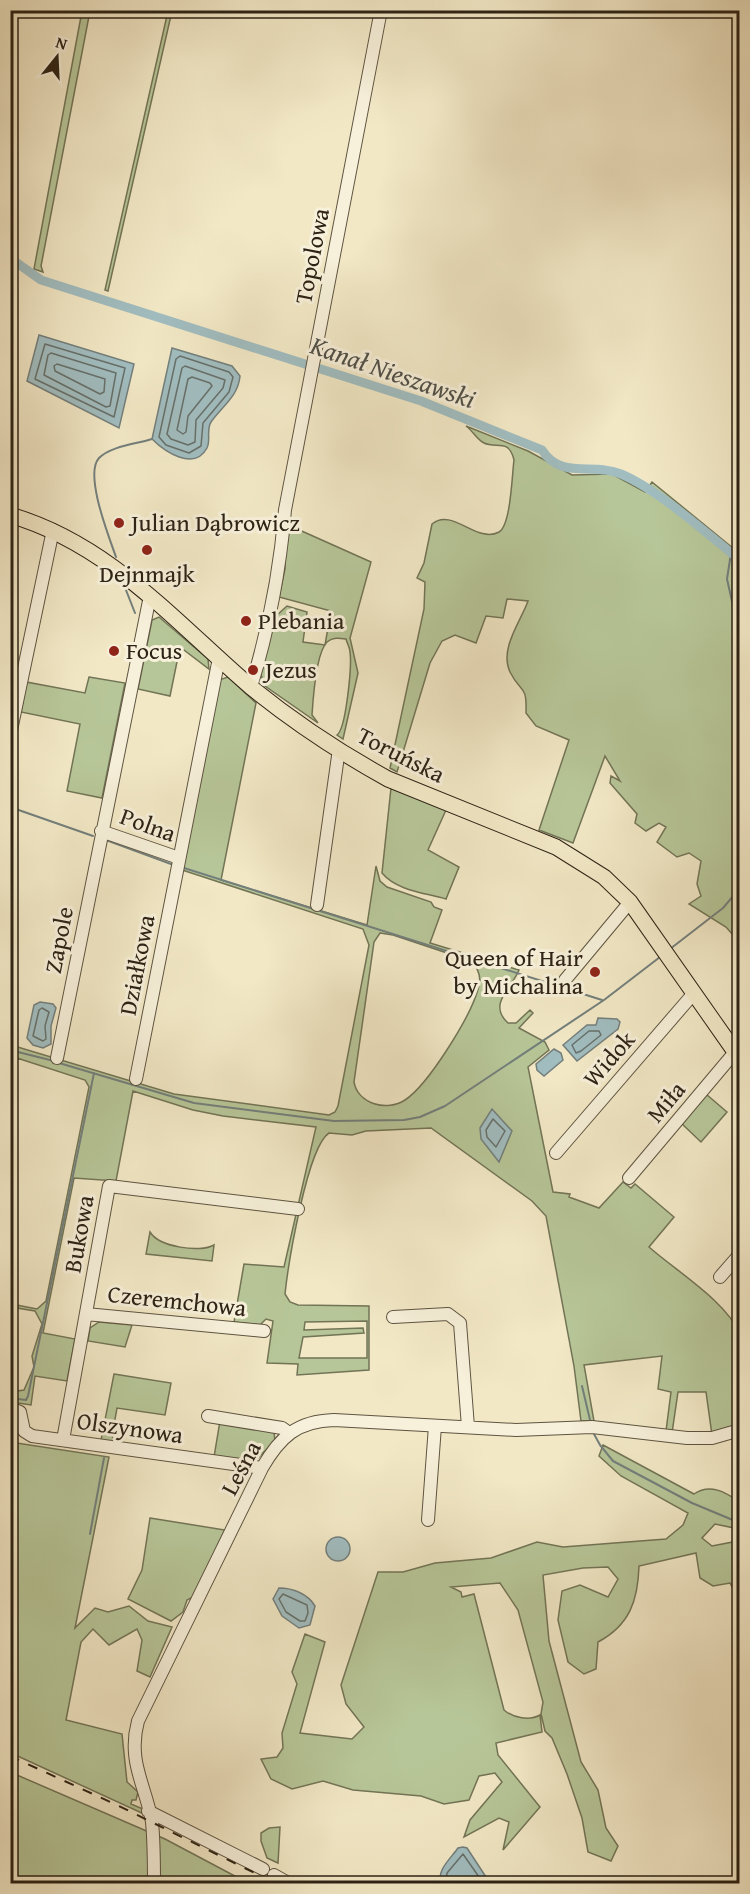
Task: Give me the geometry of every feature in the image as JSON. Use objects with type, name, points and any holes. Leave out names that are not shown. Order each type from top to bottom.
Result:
[{"type":"main road","name":"Toruńska","points":[[10,515],[53,530],[107,561],[150,596],[251,687],[339,749],[388,779],[567,852],[604,877],[630,902],[667,952],[737,1056]]},
{"type":"street","name":"Topolowa","points":[[251,687],[281,563],[285,510],[381,10]]},
{"type":"street","points":[[10,735],[53,530]]},
{"type":"street","name":"Polna","points":[[150,596],[101,831],[179,858],[219,658]]},
{"type":"street","points":[[318,904],[339,749]]},
{"type":"street","name":"Zapole","points":[[57,1058],[101,831]]},
{"type":"street","name":"Działkowa","points":[[136,1079],[179,858]]},
{"type":"street","points":[[565,980],[630,902]]},
{"type":"street","name":"Widok","points":[[556,1153],[694,993]]},
{"type":"street","name":"Miła","points":[[628,1178],[737,1056]]},
{"type":"street","name":"Bukowa","points":[[63,1440],[109,1186],[298,1209]]},
{"type":"street","points":[[720,1277],[740,1254]]},
{"type":"street","name":"Czeremchowa","points":[[86,1314],[264,1331]]},
{"type":"street","points":[[393,1317],[448,1314],[460,1323],[468,1427]]},
{"type":"street","name":"Olszynowa","points":[[10,1408],[21,1414],[23,1429],[28,1435],[262,1468]]},
{"type":"street","points":[[208,1416],[282,1428],[289,1433]]},
{"type":"street","name":"Leśna","points":[[154,1884],[152,1821],[135,1767],[138,1721],[262,1468],[281,1439],[309,1423],[327,1420],[516,1430],[592,1427],[694,1438],[721,1436],[740,1430]]},
{"type":"street","points":[[428,1520],[435,1426]]},
{"type":"street","points":[[148,1811],[290,1884]]},
{"type":"green space","points":[[82,11],[90,11],[41,266],[43,272],[34,269]]},
{"type":"green space","points":[[168,11],[172,11],[108,291],[105,290]]},
{"type":"green space","points":[[466,426],[528,451],[572,475],[612,474],[645,492],[652,482],[739,553],[739,570],[734,586],[740,611],[740,929],[733,935],[726,927],[689,904],[701,896],[697,884],[701,861],[689,853],[677,857],[657,842],[666,827],[659,823],[646,831],[635,823],[637,814],[610,783],[611,776],[620,781],[605,756],[573,843],[539,830],[569,740],[536,726],[526,713],[524,693],[510,672],[507,663],[512,635],[528,601],[507,599],[503,618],[486,616],[476,643],[455,635],[442,641],[430,663],[397,772],[390,768],[424,609],[425,582],[417,578],[424,563],[432,524],[440,520],[448,520],[482,533],[491,534],[499,532],[506,520],[512,487],[514,460],[512,453],[505,447],[482,442]]},
{"type":"green space","points":[[286,524],[371,562],[350,638],[358,673],[343,739],[337,735],[343,721],[348,696],[350,649],[346,639],[334,639],[325,645],[331,611],[279,597],[285,569]]},
{"type":"green space","points":[[287,606],[307,612],[303,642],[325,645],[320,656],[313,698],[312,715],[318,723],[265,686],[260,672],[275,617]]},
{"type":"green space","points":[[159,617],[208,659],[209,669],[180,647],[170,696],[138,689],[152,620]]},
{"type":"green space","points":[[89,677],[125,683],[102,798],[67,791],[80,724],[21,712],[26,682],[85,693]]},
{"type":"green space","points":[[228,677],[256,703],[221,880],[367,925],[376,866],[380,881],[387,887],[431,902],[434,907],[442,910],[430,943],[519,970],[503,996],[500,1009],[508,1023],[516,1023],[530,1010],[533,1013],[519,1028],[545,1042],[549,1050],[528,1067],[553,1192],[570,1194],[569,1197],[599,1208],[623,1182],[631,1188],[635,1184],[674,1217],[649,1247],[712,1298],[724,1310],[740,1334],[739,1424],[712,1435],[706,1392],[678,1392],[672,1433],[666,1431],[671,1392],[658,1389],[662,1356],[584,1365],[594,1421],[581,1421],[574,1366],[546,1216],[532,1201],[431,1128],[366,1131],[352,1135],[329,1133],[313,1160],[306,1183],[294,1234],[285,1294],[290,1302],[298,1305],[369,1306],[369,1370],[297,1375],[298,1364],[267,1363],[273,1321],[266,1319],[260,1325],[234,1322],[244,1264],[284,1267],[316,1127],[223,1116],[193,1110],[133,1091],[116,1181],[74,1178],[43,1333],[75,1339],[67,1381],[35,1376],[31,1405],[11,1402],[11,1392],[24,1390],[34,1367],[32,1356],[42,1324],[35,1311],[11,1307],[11,1304],[37,1309],[46,1301],[89,1087],[85,1080],[17,1058],[11,1091],[11,1045],[174,1094],[329,1115],[335,1112],[338,1106],[369,945],[363,929],[182,870],[219,680]],"holes":[[[380,933],[393,935],[471,961],[480,977],[474,1001],[448,1049],[414,1092],[398,1104],[390,1105],[367,1101],[361,1096],[354,1082],[374,942]],[[367,1321],[367,1358],[299,1358],[303,1337],[364,1333],[363,1328],[304,1330],[305,1322]]]},
{"type":"green space","points":[[391,788],[446,810],[428,850],[459,867],[446,899],[404,888],[382,873]]},
{"type":"green space","points":[[706,1094],[727,1112],[701,1142],[681,1123]]},
{"type":"green space","points":[[150,1232],[162,1241],[180,1247],[199,1248],[214,1245],[212,1261],[146,1254]]},
{"type":"green space","points":[[99,1322],[132,1325],[125,1347],[88,1341],[90,1328]]},
{"type":"green space","points":[[114,1374],[171,1383],[165,1415],[117,1408],[112,1436],[116,1442],[101,1440]]},
{"type":"green space","points":[[220,1421],[274,1432],[275,1441],[253,1463],[214,1457]]},
{"type":"green space","points":[[10,1442],[109,1457],[75,1628],[95,1608],[108,1612],[129,1606],[148,1621],[172,1627],[150,1677],[137,1671],[142,1640],[137,1629],[109,1645],[93,1629],[81,1642],[66,1720],[122,1734],[127,1782],[138,1792],[136,1800],[132,1800],[131,1804],[143,1809],[146,1815],[11,1753]]},
{"type":"green space","points":[[603,1445],[694,1494],[712,1489],[723,1492],[740,1502],[739,1529],[715,1524],[702,1538],[712,1546],[738,1541],[739,1600],[730,1583],[713,1586],[700,1578],[696,1553],[639,1566],[637,1590],[630,1610],[618,1628],[598,1642],[596,1669],[584,1674],[568,1662],[558,1620],[562,1591],[580,1585],[608,1597],[618,1579],[608,1567],[583,1568],[543,1575],[549,1641],[581,1762],[598,1790],[606,1828],[618,1846],[611,1861],[588,1852],[582,1818],[567,1774],[552,1738],[545,1731],[541,1714],[543,1702],[518,1610],[500,1583],[451,1587],[461,1592],[462,1597],[474,1594],[504,1710],[522,1718],[540,1715],[542,1732],[496,1743],[498,1755],[540,1807],[503,1850],[509,1822],[499,1818],[464,1837],[470,1820],[502,1782],[495,1773],[479,1776],[469,1800],[444,1804],[421,1796],[353,1790],[323,1781],[292,1789],[271,1779],[261,1759],[277,1757],[283,1748],[282,1733],[297,1684],[292,1672],[305,1634],[325,1642],[300,1733],[352,1739],[364,1727],[346,1704],[341,1685],[378,1572],[403,1572],[435,1563],[491,1558],[537,1542],[563,1547],[666,1539],[683,1525],[688,1513],[621,1476],[599,1456]]},
{"type":"green space","points":[[150,1518],[225,1530],[193,1597],[187,1600],[183,1612],[171,1621],[128,1599],[142,1570]]},
{"type":"green space","points":[[10,1772],[165,1839],[248,1883],[11,1883]]},
{"type":"green space","points":[[280,1827],[278,1863],[267,1858],[261,1841],[261,1833],[269,1828]]},
{"type":"water","points":[[39,335],[134,364],[119,428],[27,381]]},
{"type":"water","points":[[172,348],[232,366],[240,376],[233,396],[211,422],[207,448],[195,458],[179,457],[152,439]]},
{"type":"water","points":[[40,1002],[53,1004],[56,1008],[51,1026],[51,1044],[43,1048],[33,1045],[27,1038],[34,1005]]},
{"type":"water","points":[[598,1018],[617,1019],[620,1022],[618,1029],[577,1061],[563,1045],[587,1025],[596,1025]]},
{"type":"water","points":[[554,1049],[561,1053],[563,1060],[544,1076],[537,1070],[536,1064]]},
{"type":"water","points":[[492,1109],[512,1131],[499,1162],[481,1139],[480,1128]]},
{"type":"water","points":[[338,1537],[343,1538],[349,1544],[349,1554],[343,1560],[338,1561],[333,1560],[327,1554],[326,1549],[327,1544],[333,1538]]},
{"type":"water","points":[[279,1588],[300,1592],[312,1602],[315,1606],[310,1625],[299,1628],[282,1616],[273,1599]]},
{"type":"water","points":[[458,1848],[467,1848],[486,1877],[485,1883],[441,1883],[440,1878],[445,1865]]},
{"type":"waterway","name":"Kanał Nieszawski","points":[[10,258],[41,280],[421,401],[542,450],[558,465],[578,469],[600,469],[621,474],[667,501],[740,560]]},
{"type":"waterway","points":[[116,557],[99,506],[94,477],[95,466],[99,458],[110,451],[152,439]]},
{"type":"waterway","points":[[731,553],[727,579],[740,637]]},
{"type":"waterway","points":[[124,585],[135,613]]},
{"type":"waterway","points":[[10,807],[93,836]]},
{"type":"waterway","points":[[106,840],[171,864]]},
{"type":"waterway","points":[[184,868],[602,1000]]},
{"type":"waterway","points":[[670,949],[723,908],[740,888]]},
{"type":"waterway","points":[[59,1063],[194,1103],[334,1121],[404,1120],[420,1117],[445,1106],[604,1000],[660,957]]},
{"type":"waterway","points":[[10,1050],[54,1061]]},
{"type":"waterway","points":[[10,1398],[26,1400],[28,1396],[94,1073]]},
{"type":"waterway","points":[[582,1386],[590,1420]]},
{"type":"waterway","points":[[594,1434],[613,1461],[692,1503],[740,1523]]},
{"type":"waterway","points":[[90,1534],[104,1458]]},
{"type":"railway","points":[[10,1756],[119,1806],[277,1884]]},
{"type":"place","name":"Julian Dąbrowicz","points":[[119,523]]},
{"type":"place","name":"Dejnmajk","points":[[147,550]]},
{"type":"place","name":"Plebania","points":[[246,621]]},
{"type":"place","name":"Focus","points":[[114,651]]},
{"type":"place","name":"Jezus","points":[[253,670]]},
{"type":"place","name":"Queen of Hair by Michalina","points":[[595,972]]}]
